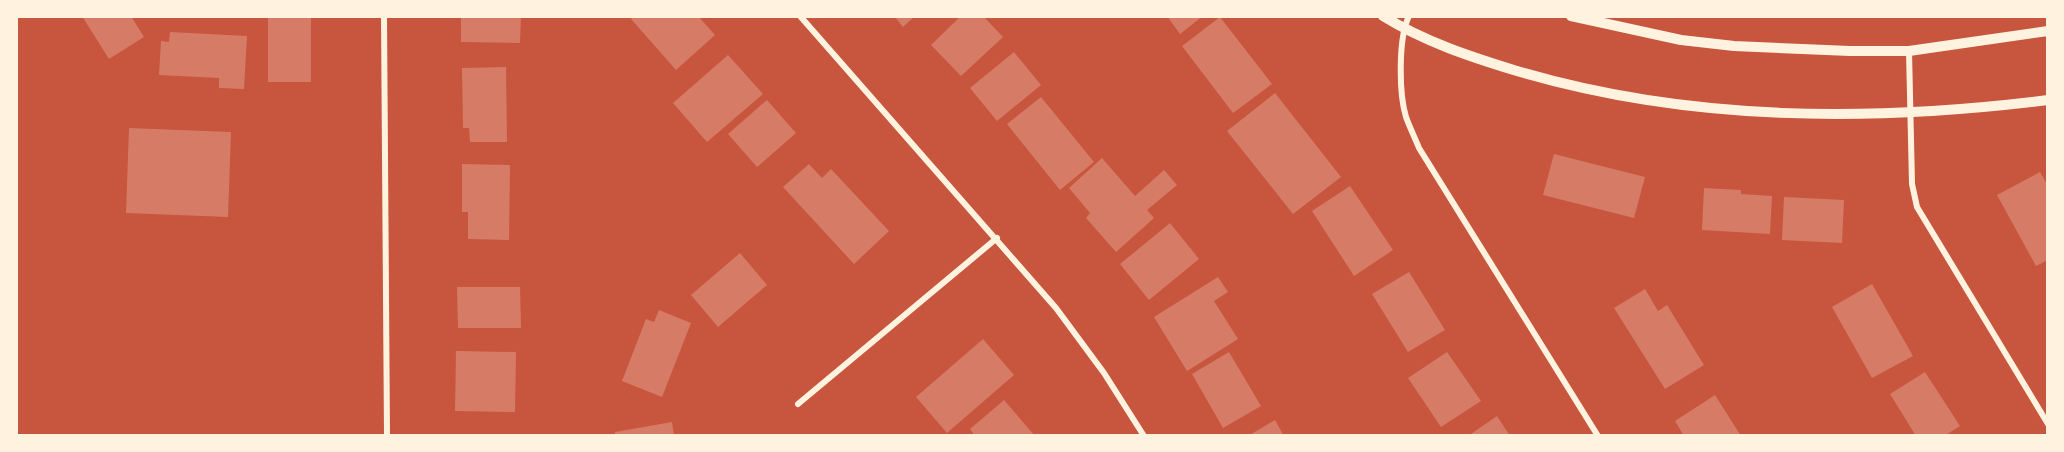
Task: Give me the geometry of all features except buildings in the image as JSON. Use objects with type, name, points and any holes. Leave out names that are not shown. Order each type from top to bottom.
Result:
[{"type":"street","points":[[384,16],[387,435]]},
{"type":"street","points":[[800,16],[1056,308],[1104,373],[1144,435]]},
{"type":"street","points":[[1383,16],[1403,28],[1470,57],[1592,91],[1655,102],[1721,110],[1836,114],[1911,113],[2048,100]]},
{"type":"street","points":[[1408,16],[1403,28],[1403,99],[1406,116],[1419,148],[1598,435]]},
{"type":"street","points":[[1571,16],[1681,40],[1734,46],[1909,51],[2048,31]]},
{"type":"street","points":[[1909,51],[1912,184],[1917,207],[2048,424]]},
{"type":"street","points":[[798,404],[997,238]]}]
